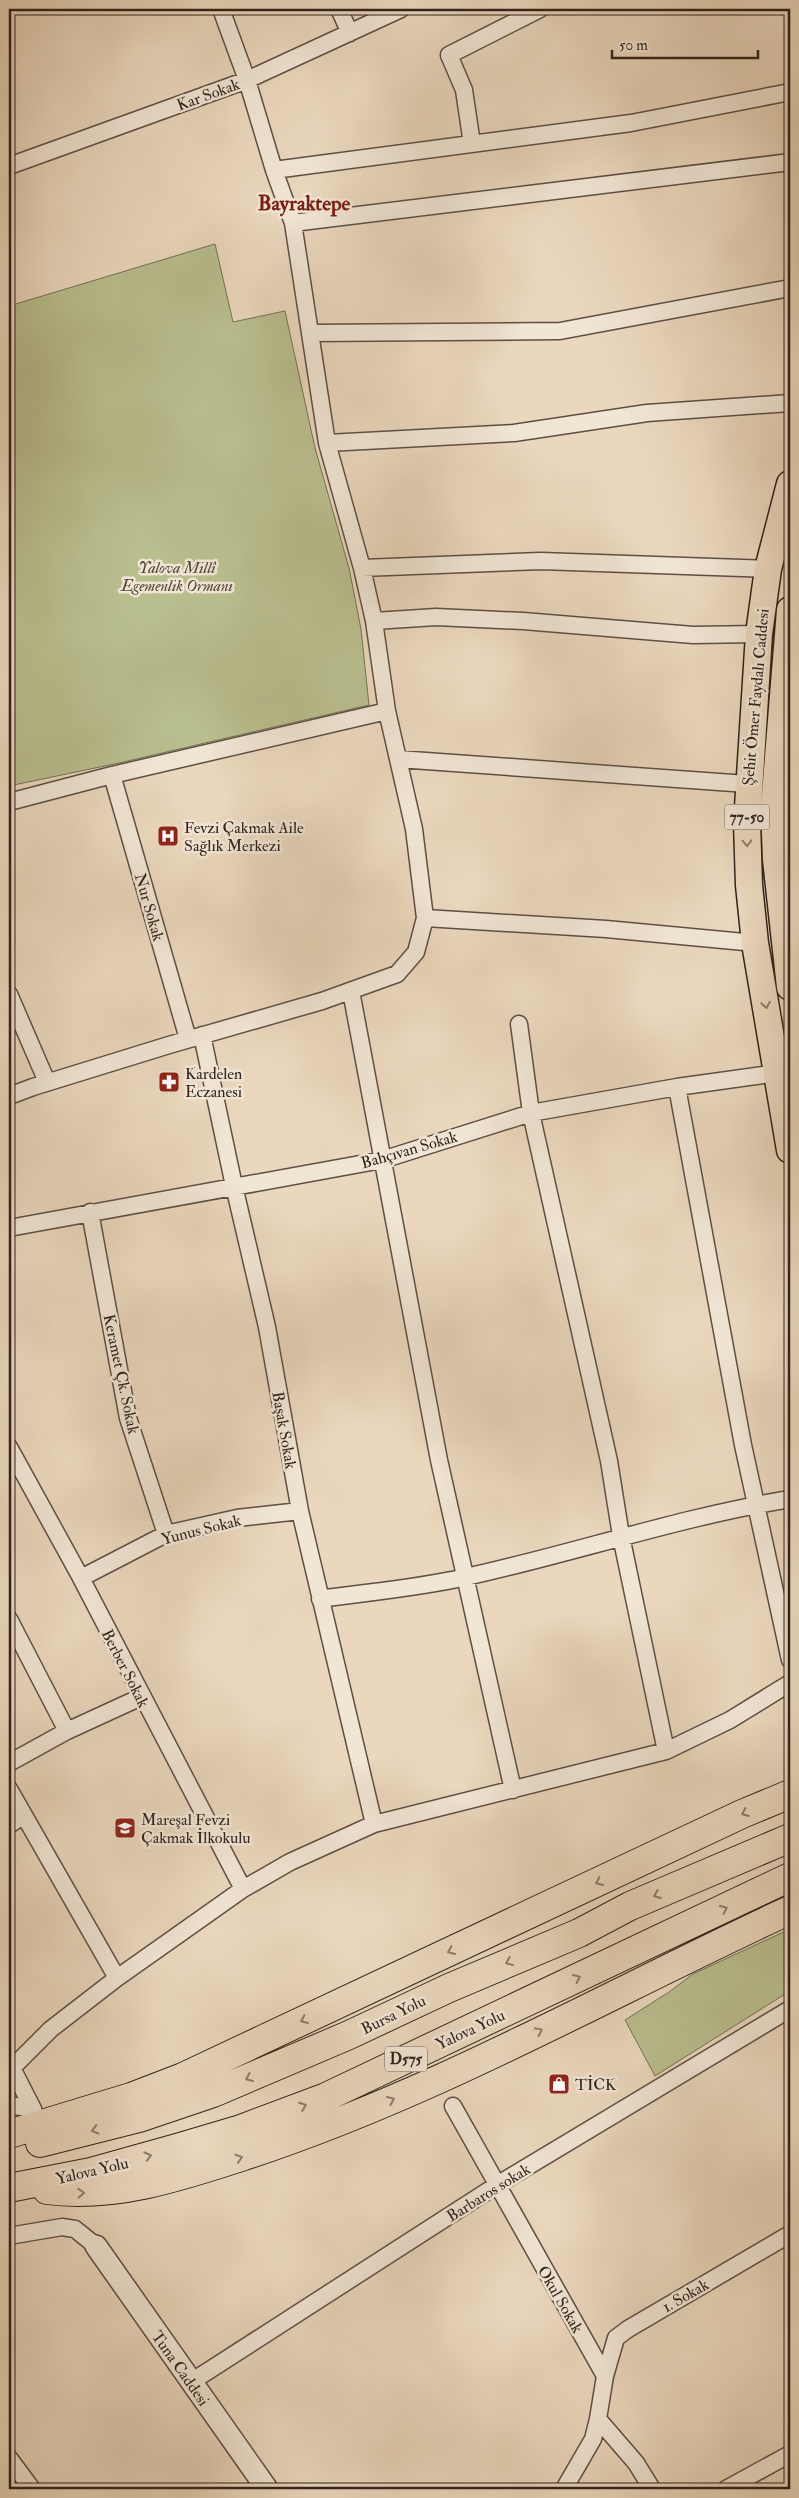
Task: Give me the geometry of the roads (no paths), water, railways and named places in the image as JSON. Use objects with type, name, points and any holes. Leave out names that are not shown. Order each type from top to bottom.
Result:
[{"type":"highway","points":[[9,2134],[35,2117],[131,2097],[183,2077],[733,1818],[790,1794]]},
{"type":"highway","name":"Bursa Yolu","points":[[9,2148],[90,2132],[213,2093],[578,1933],[630,1906],[778,1843]]},
{"type":"highway","name":"Yalova Yolu","points":[[12,2187],[91,2172],[177,2148],[238,2130],[326,2097],[784,1880]]},
{"type":"highway","points":[[12,2187],[76,2194],[116,2189],[163,2181],[270,2148],[355,2116],[476,2062],[790,1910]]},
{"type":"main road","name":"Şehit Ömer Faydalı Caddesi","points":[[790,484],[768,569],[760,634],[748,784],[749,885],[755,943],[790,1150]]},
{"type":"main road","name":"Şehit Ömer Faydalı Caddesi","points":[[790,610],[782,789],[776,859],[790,987]]},
{"type":"street","points":[[9,1096],[47,1082],[351,990],[396,974],[416,952],[425,918],[414,829],[387,711],[374,621],[362,568],[327,443],[293,223],[274,170],[248,80],[221,9]]},
{"type":"street","points":[[339,9],[350,33]]},
{"type":"street","name":"Kar Sokak","points":[[9,166],[248,80],[401,9]]},
{"type":"street","points":[[472,144],[464,90],[449,55],[540,9]]},
{"type":"street","points":[[274,170],[631,123],[790,92]]},
{"type":"street","points":[[293,223],[790,162]]},
{"type":"street","points":[[311,333],[560,331],[790,288]]},
{"type":"street","points":[[327,443],[514,433],[647,413],[790,403]]},
{"type":"street","points":[[362,568],[541,561],[768,569]]},
{"type":"street","points":[[374,621],[436,617],[522,620],[693,635],[760,634]]},
{"type":"street","points":[[9,802],[112,775],[387,711]]},
{"type":"street","points":[[398,759],[748,784]]},
{"type":"street","name":"Nur Sokak","points":[[112,775],[195,1037]]},
{"type":"street","points":[[425,918],[606,929],[755,943]]},
{"type":"street","points":[[351,990],[439,1460],[513,1790]]},
{"type":"street","points":[[9,994],[47,1082]]},
{"type":"street","points":[[520,1024],[531,1112],[609,1461],[621,1536],[666,1751]]},
{"type":"street","name":"Başak Sokak","points":[[195,1037],[234,1186],[267,1327],[300,1511],[374,1824]]},
{"type":"street","name":"Bahçıvan Sokak","points":[[9,1228],[382,1160],[531,1112],[677,1087],[778,1073]]},
{"type":"street","points":[[677,1087],[741,1436],[758,1505],[790,1660]]},
{"type":"street","name":"Keramet Çk. Sokak","points":[[90,1212],[128,1418],[166,1534]]},
{"type":"street","name":"Berber Sokak","points":[[9,1447],[81,1578],[141,1697],[243,1889]]},
{"type":"street","points":[[320,1599],[466,1578],[621,1536],[790,1499]]},
{"type":"street","name":"Yunus Sokak","points":[[81,1578],[166,1534],[237,1518],[300,1511]]},
{"type":"street","points":[[9,1618],[68,1731]]},
{"type":"street","points":[[35,2117],[10,2065],[51,2029],[117,1978],[243,1889],[290,1862],[374,1824],[666,1751],[730,1720],[790,1683]]},
{"type":"street","points":[[9,1763],[68,1731],[141,1697]]},
{"type":"street","points":[[9,1789],[117,1978]]},
{"type":"street","points":[[9,1825],[24,1815]]},
{"type":"street","name":"Barbaros sokak","points":[[191,2382],[496,2185],[790,2010]]},
{"type":"street","points":[[9,2105],[35,2117]]},
{"type":"street","name":"Okul Sokak","points":[[453,2106],[605,2376]]},
{"type":"street","points":[[9,2236],[62,2227],[75,2229],[96,2246]]},
{"type":"street","name":"1. Sokak","points":[[605,2376],[616,2338],[628,2328],[790,2234]]},
{"type":"street","name":"Tuna Caddesi","points":[[96,2246],[267,2489]]},
{"type":"street","points":[[564,2489],[593,2440],[605,2376]]},
{"type":"street","points":[[598,2419],[636,2463],[652,2489]]},
{"type":"street","points":[[726,2489],[790,2454]]},
{"type":"street","points":[[9,2458],[32,2489]]},
{"type":"place","name":"Fevzi Çakmak Aile Sağlık Merkezi","points":[[168,836]]},
{"type":"place","name":"Kardelen Eczanesi","points":[[169,1082]]},
{"type":"place","name":"Mareşal Fevzi Çakmak İlkokulu","points":[[125,1828]]},
{"type":"place","name":"TİCK","points":[[559,2084]]},
{"type":"district","name":"Bayraktepe","points":[[304,203]]},
{"type":"park label","name":"Yalova Millî Egemenlik Ormanı","points":[[177,576]]}]
